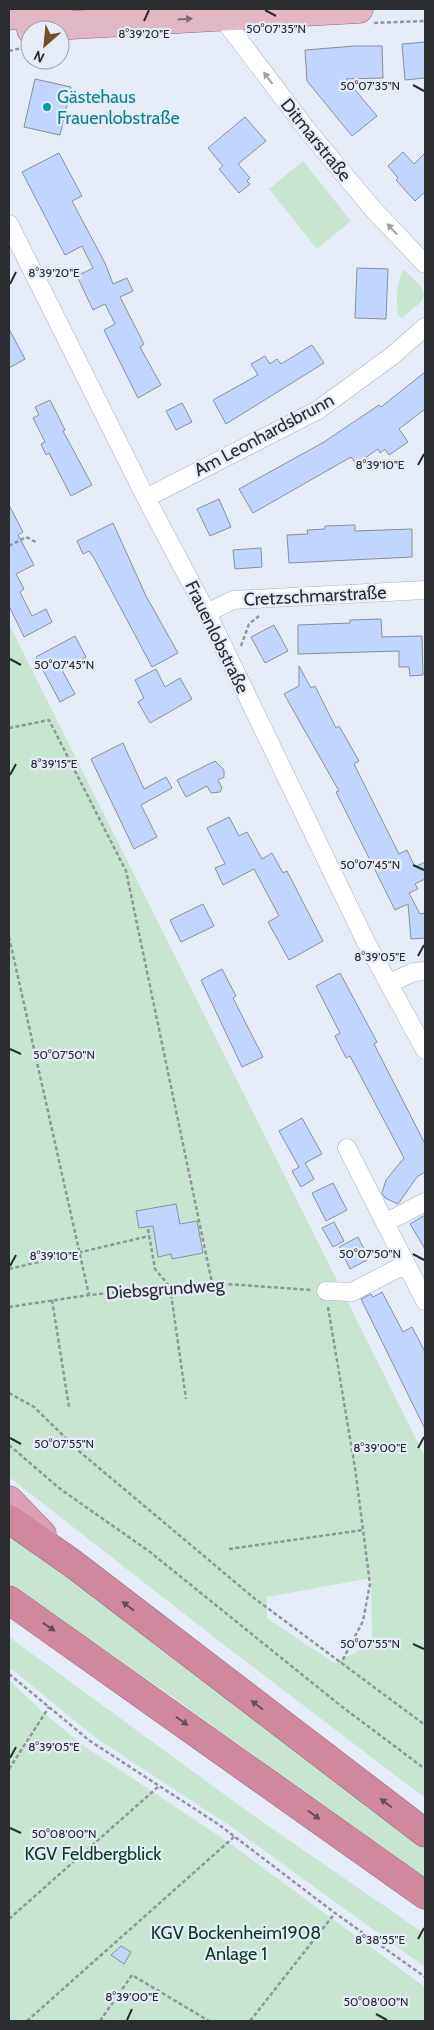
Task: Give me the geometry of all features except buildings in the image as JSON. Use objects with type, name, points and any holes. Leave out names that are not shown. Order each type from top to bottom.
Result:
[{"type":"highway","points":[[9,1500],[72,1564]]},
{"type":"highway","points":[[9,1519],[72,1564],[425,1832]]},
{"type":"highway","points":[[9,1600],[425,1895]]},
{"type":"main road","points":[[9,16],[65,9]]},
{"type":"main road","points":[[70,25],[218,12],[359,9]]},
{"type":"street","name":"Ditmarstraße","points":[[218,12],[308,131],[372,208],[425,264]]},
{"type":"street","name":"Frauenlobstraße","points":[[9,224],[146,498],[207,613],[366,942],[425,1050]]},
{"type":"street","name":"Am Leonhardsbrunn","points":[[146,498],[318,410],[392,356],[425,327]]},
{"type":"street","name":"Cretzschmarstraße","points":[[207,613],[233,600],[425,590]]},
{"type":"street","points":[[390,983],[414,972],[425,971]]},
{"type":"street","points":[[347,1148],[425,1301]]},
{"type":"street","points":[[385,1223],[425,1202]]},
{"type":"street","points":[[326,1291],[352,1292],[406,1264]]},
{"type":"path","points":[[9,546],[26,537],[36,542]]},
{"type":"path","points":[[241,648],[244,634],[249,624],[264,613]]},
{"type":"path","points":[[9,728],[49,720],[126,872],[212,1284]]},
{"type":"path","points":[[9,936],[89,1294]]},
{"type":"path","points":[[148,1229],[156,1269],[170,1287],[186,1399]]},
{"type":"path","points":[[9,1269],[149,1236]]},
{"type":"path","name":"Diebsgrundweg","points":[[9,1307],[89,1294],[212,1284],[326,1291]]},
{"type":"path","points":[[326,1291],[355,1468],[370,1584],[363,1621],[341,1664]]},
{"type":"path","points":[[52,1300],[69,1407]]},
{"type":"path","points":[[9,1393],[34,1407],[80,1452],[150,1513],[254,1598],[425,1725]]},
{"type":"path","points":[[9,1445],[59,1488],[150,1552],[341,1706],[425,1769]]},
{"type":"path","points":[[229,1549],[362,1530]]},
{"type":"path","points":[[9,1674],[90,1741],[234,1836],[335,1913],[425,1977]]},
{"type":"path","points":[[9,1769],[49,1707]]},
{"type":"path","points":[[9,1919],[159,1786]]},
{"type":"path","points":[[27,2021],[234,1836]]},
{"type":"path","points":[[250,2021],[335,1913]]},
{"type":"path","points":[[100,2021],[132,1975],[210,2021]]},
{"type":"green space","points":[[303,161],[351,221],[317,249],[269,189]]},
{"type":"green space","points":[[404,270],[420,285],[424,294],[422,301],[402,318],[398,315],[397,297],[399,280]]},
{"type":"green space","points":[[9,624],[425,1457],[425,1798],[228,1648],[9,1477]],"holes":[[[371,1578],[372,1644],[334,1663],[267,1618],[267,1597]]]},
{"type":"green space","points":[[9,1532],[425,1850],[425,1880],[169,1694],[9,1585]]},
{"type":"green space","points":[[9,1637],[254,1816],[425,1934],[425,1967],[233,1828],[96,1738],[9,1667]]},
{"type":"green space","points":[[9,1680],[45,1714],[84,1746],[228,1842],[425,1987],[425,2021],[9,2021]]},
{"type":"place","name":"Gästehaus Frauenlobstraße","points":[[47,107]]},
{"type":"park label","name":"KGV Feldbergblick","points":[[93,1854]]},
{"type":"park label","name":"KGV Bockenheim1908 Anlage 1","points":[[236,1944]]}]
